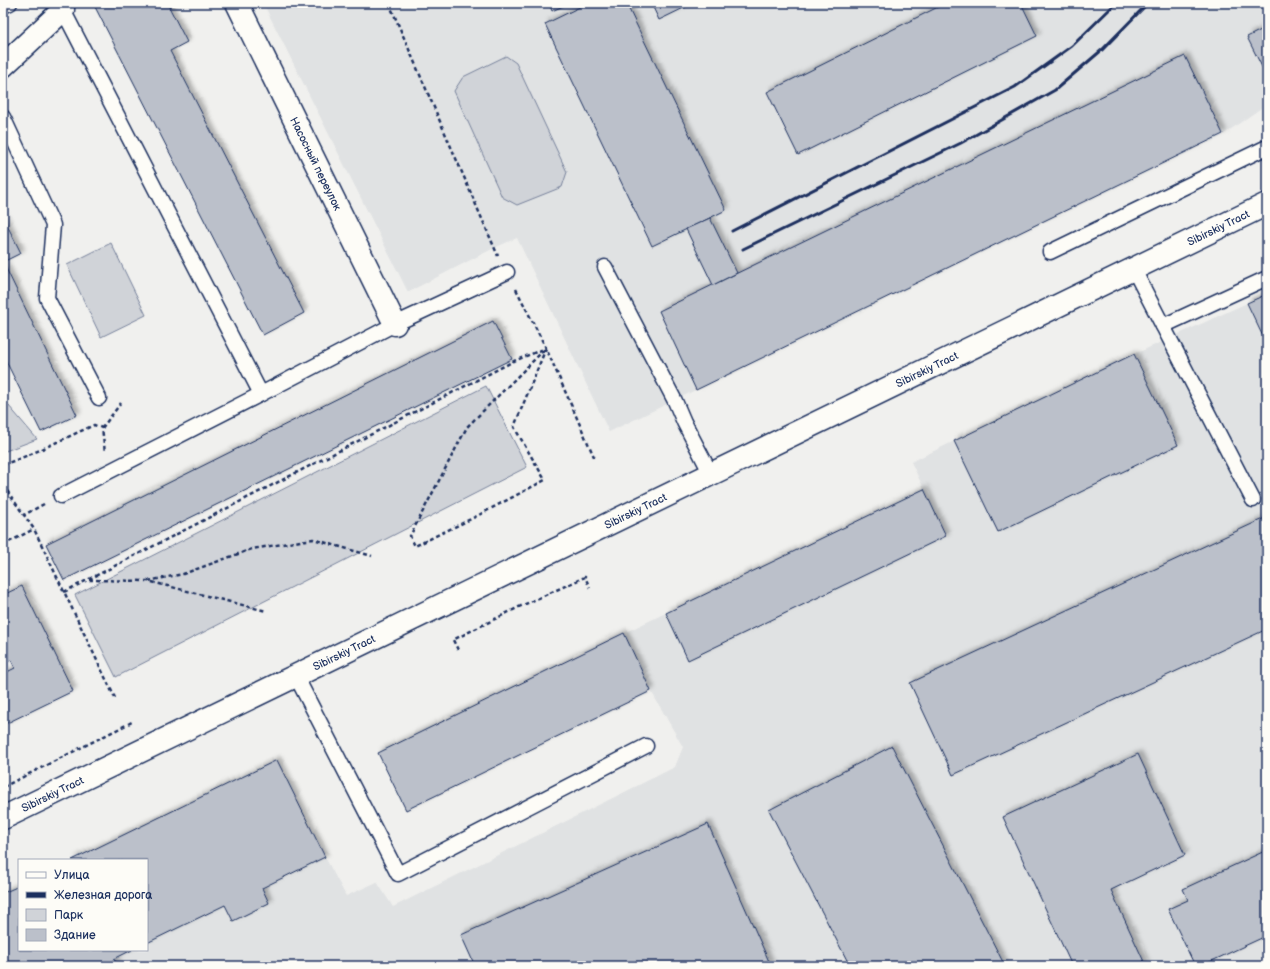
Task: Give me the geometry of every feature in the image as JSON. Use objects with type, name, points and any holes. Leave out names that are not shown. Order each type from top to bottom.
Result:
[{"type":"main road","name":"Насосный переулок","points":[[238,3],[395,324]]},
{"type":"main road","points":[[3,66],[63,7]]},
{"type":"main road","name":"Sibirskiy Tract","points":[[3,818],[1267,204]]},
{"type":"lane","points":[[3,6],[10,3]]},
{"type":"lane","points":[[63,7],[261,394]]},
{"type":"lane","points":[[3,117],[53,225],[47,298],[99,398]]},
{"type":"lane","points":[[1050,252],[1267,147]]},
{"type":"lane","points":[[605,267],[675,401],[684,422],[711,474]]},
{"type":"lane","points":[[1133,268],[1253,500]]},
{"type":"lane","points":[[61,496],[395,324],[507,272]]},
{"type":"lane","points":[[1163,326],[1267,278]]},
{"type":"lane","points":[[296,676],[398,874],[646,746]]},
{"type":"path","points":[[388,3],[401,30],[494,248],[546,348],[595,459]]},
{"type":"path","points":[[546,348],[514,427],[545,480],[475,517],[415,546],[410,536],[467,427],[546,348]]},
{"type":"path","points":[[64,592],[514,361],[546,348]]},
{"type":"path","points":[[107,473],[102,428],[121,403]]},
{"type":"path","points":[[3,465],[32,454],[94,425],[102,428]]},
{"type":"path","points":[[3,485],[34,529],[115,698]]},
{"type":"path","points":[[24,515],[61,496]]},
{"type":"path","points":[[3,545],[34,529]]},
{"type":"path","points":[[88,580],[148,581],[183,574],[252,549],[313,539],[372,556]]},
{"type":"path","points":[[458,650],[453,640],[521,606],[585,576],[590,588]]},
{"type":"path","points":[[148,581],[266,611]]},
{"type":"path","points":[[3,787],[134,721]]},
{"type":"shaded area","points":[[263,3],[1267,3],[1267,104],[1224,134],[609,432],[517,238],[494,248],[408,292]]},
{"type":"shaded area","points":[[1247,303],[1267,345],[1267,966],[3,966],[3,893],[18,886],[18,951],[148,951],[148,859],[74,859],[277,760],[346,896],[377,882],[393,907],[675,767],[683,747],[651,691],[624,633],[924,489],[911,462],[1135,354]]},
{"type":"green space","points":[[506,56],[516,63],[567,172],[562,187],[517,205],[502,197],[454,91],[463,77]]},
{"type":"green space","points":[[111,243],[146,315],[101,337],[67,265]]},
{"type":"green space","points":[[486,386],[527,467],[116,677],[75,595]]},
{"type":"green space","points":[[3,399],[37,439],[3,452]]},
{"type":"building","points":[[93,3],[167,3],[187,42],[170,51],[304,313],[263,335]]},
{"type":"building","points":[[549,3],[570,3],[552,11]]},
{"type":"building","points":[[588,3],[626,3],[726,210],[652,246],[545,24]]},
{"type":"building","points":[[651,3],[694,3],[659,20]]},
{"type":"building","points":[[946,3],[1021,3],[1037,36],[798,155],[767,92]]},
{"type":"building","points":[[1267,27],[1267,77],[1247,37]]},
{"type":"building","points":[[1185,56],[1223,134],[696,390],[659,311]]},
{"type":"building","points":[[3,217],[21,253],[3,262]]},
{"type":"building","points":[[710,218],[737,273],[713,285],[686,229]]},
{"type":"building","points":[[3,262],[77,415],[41,432],[3,355]]},
{"type":"building","points":[[1267,294],[1267,345],[1247,303]]},
{"type":"building","points":[[493,321],[512,359],[64,580],[46,544]]},
{"type":"building","points":[[1134,354],[1178,445],[998,532],[954,441]]},
{"type":"building","points":[[924,489],[946,536],[688,660],[666,613]]},
{"type":"building","points":[[1267,517],[1267,629],[953,775],[910,683]]},
{"type":"building","points":[[22,586],[73,691],[3,725],[3,674],[15,668],[11,660],[5,663],[3,659],[3,595]]},
{"type":"building","points":[[624,633],[651,691],[406,810],[378,753]]},
{"type":"building","points":[[892,746],[1005,966],[850,966],[769,810]]},
{"type":"building","points":[[1138,754],[1185,855],[1111,890],[1146,966],[1072,966],[1003,817]]},
{"type":"building","points":[[277,760],[325,857],[262,888],[269,903],[233,921],[225,905],[148,943],[148,859],[74,859]]},
{"type":"building","points":[[708,824],[771,966],[475,966],[461,935]]},
{"type":"building","points":[[1267,850],[1267,939],[1266,936],[1201,966],[1195,966],[1168,909],[1188,900],[1183,889]]},
{"type":"building","points":[[18,886],[18,951],[130,951],[114,959],[118,966],[3,966],[3,893]]},
{"type":"railway","points":[[732,231],[1015,87],[1072,46],[1116,3]]},
{"type":"railway","points":[[743,249],[961,143],[1055,90],[1103,49],[1148,3]]}]
